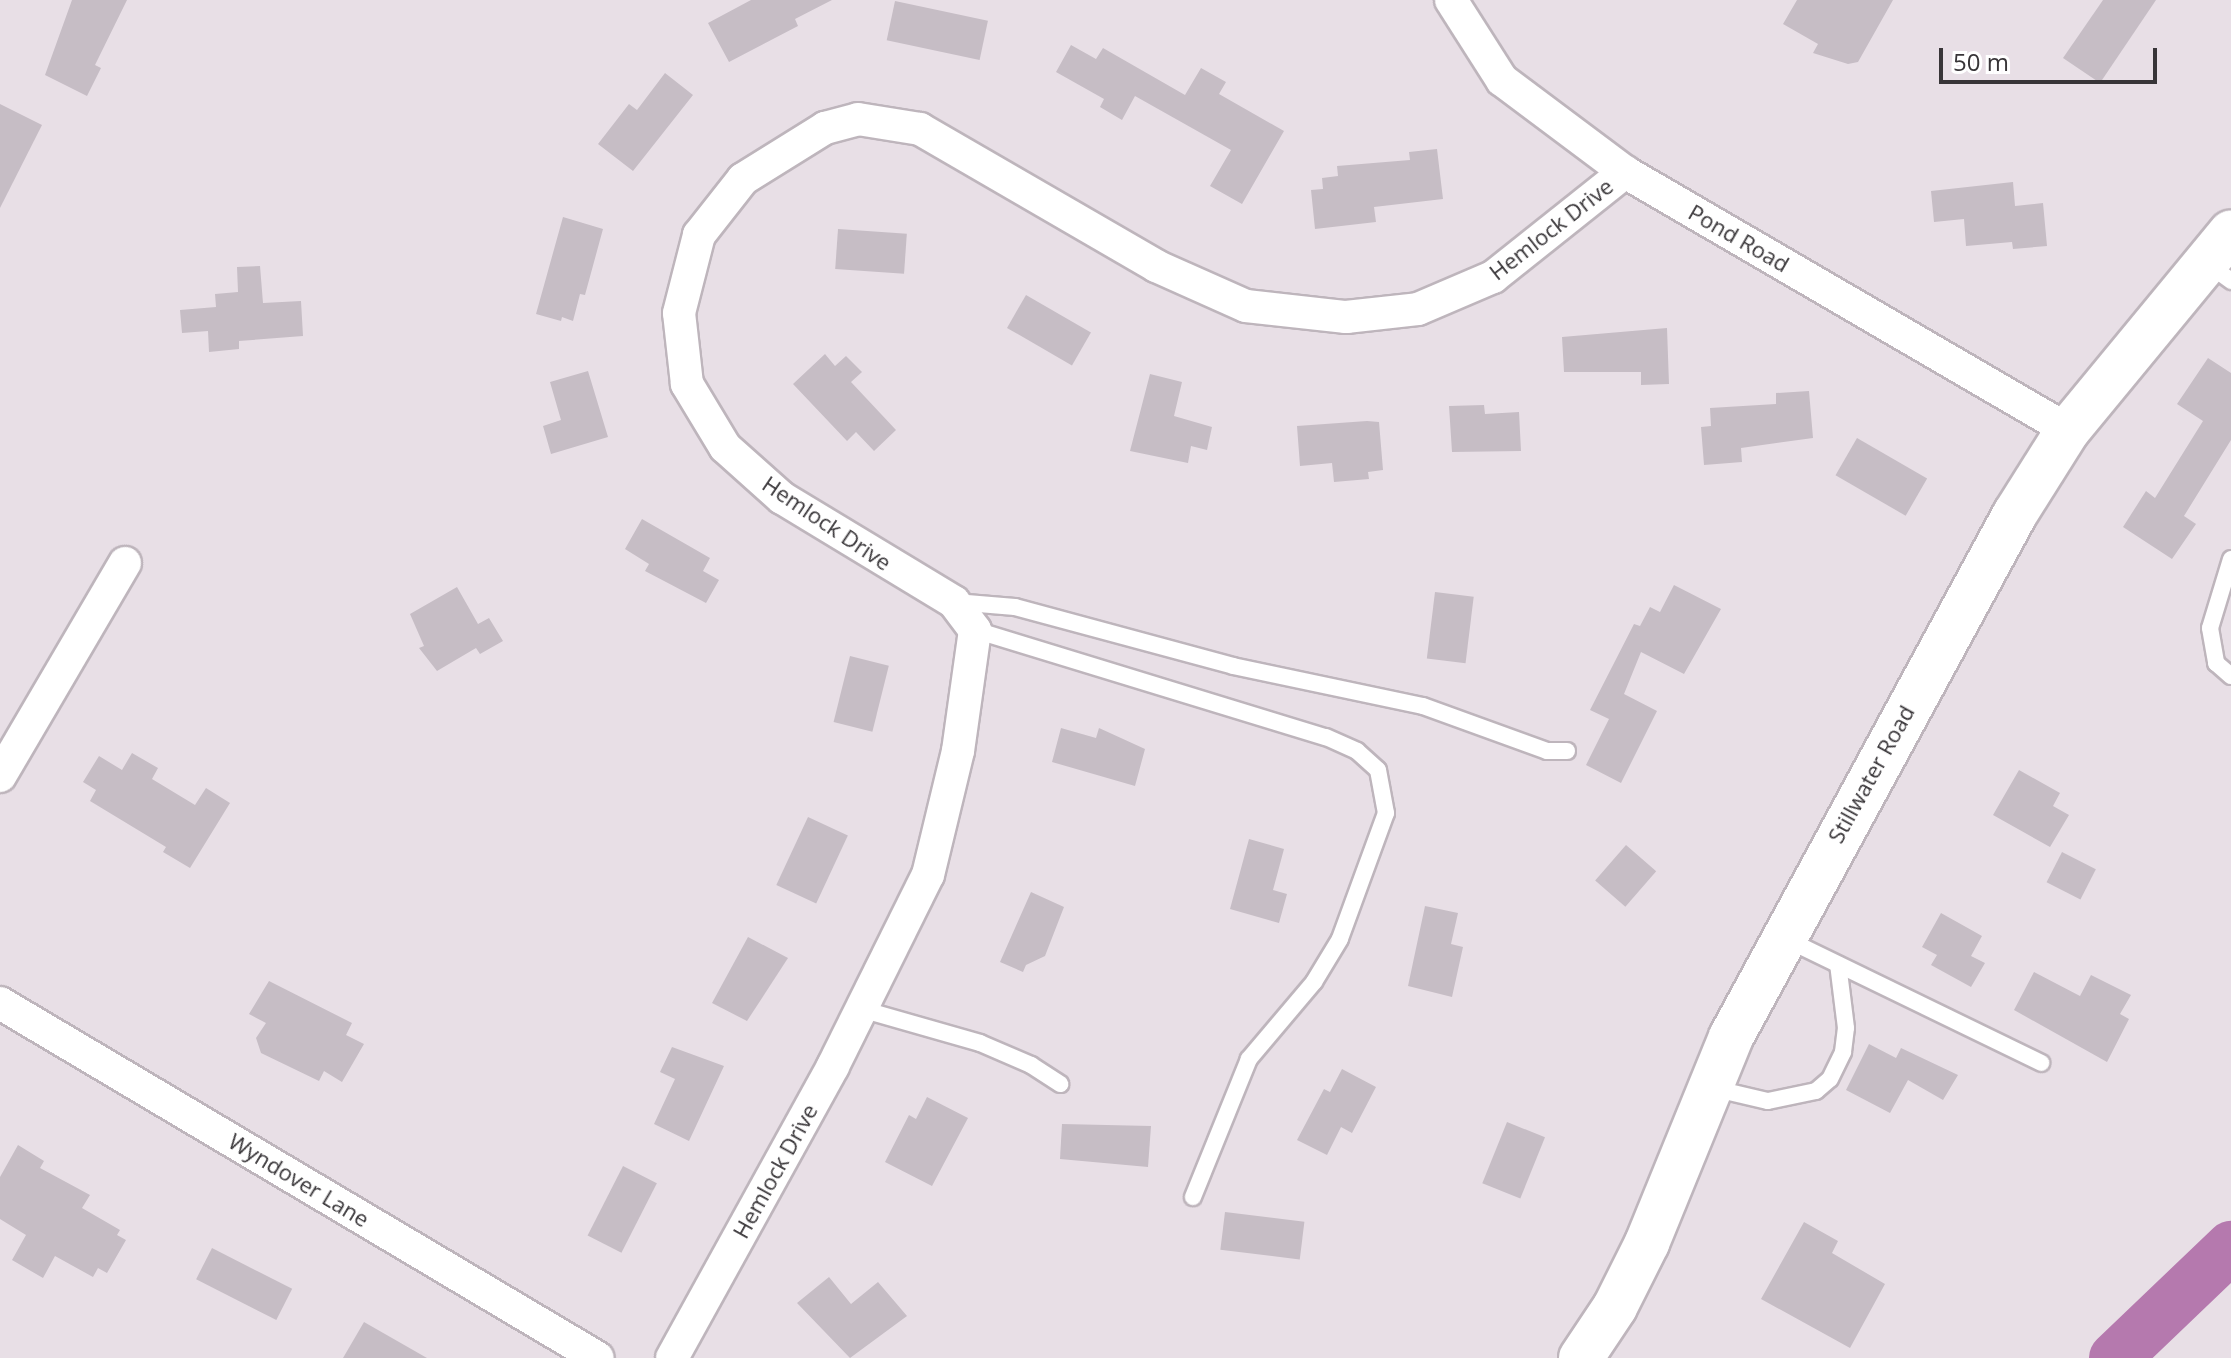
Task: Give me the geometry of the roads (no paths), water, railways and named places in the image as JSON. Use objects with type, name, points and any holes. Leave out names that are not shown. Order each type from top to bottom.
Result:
[{"type":"main road","name":"Stillwater Road","points":[[1581,1358],[1615,1307],[1647,1243],[1710,1088],[1783,938],[2015,514],[2068,430],[2223,259]]},
{"type":"street","name":"Pond Road","points":[[1451,0],[1502,80],[1625,172],[2068,430]]},
{"type":"street","name":"Hemlock Drive","points":[[672,1358],[861,1009],[928,875],[958,751],[975,630],[954,602],[782,498],[725,447],[687,384],[679,313],[699,235],[743,179],[825,128],[858,119],[920,129],[1156,266],[1246,306],[1346,317],[1418,309],[1493,277],[1625,172]]},
{"type":"street","points":[[0,776],[125,563]]},
{"type":"street","name":"Wyndover Lane","points":[[0,1003],[598,1358]]},
{"type":"lane","points":[[2231,559],[2210,628],[2216,663],[2231,676]]},
{"type":"lane","points":[[954,602],[1015,607],[1233,666],[1423,706],[1547,751],[1567,751]]},
{"type":"lane","points":[[975,630],[1326,737],[1357,751],[1378,770],[1386,813],[1340,939],[1314,982],[1249,1059],[1193,1197]]},
{"type":"lane","points":[[1783,938],[2041,1063]]},
{"type":"lane","points":[[1710,1088],[1768,1101],[1816,1091],[1830,1079],[1843,1052],[1846,1028],[1838,964]]},
{"type":"lane","points":[[861,1009],[980,1043],[1031,1065],[1060,1084]]},
{"type":"waterway","points":[[2115,1358],[2231,1247]]}]
